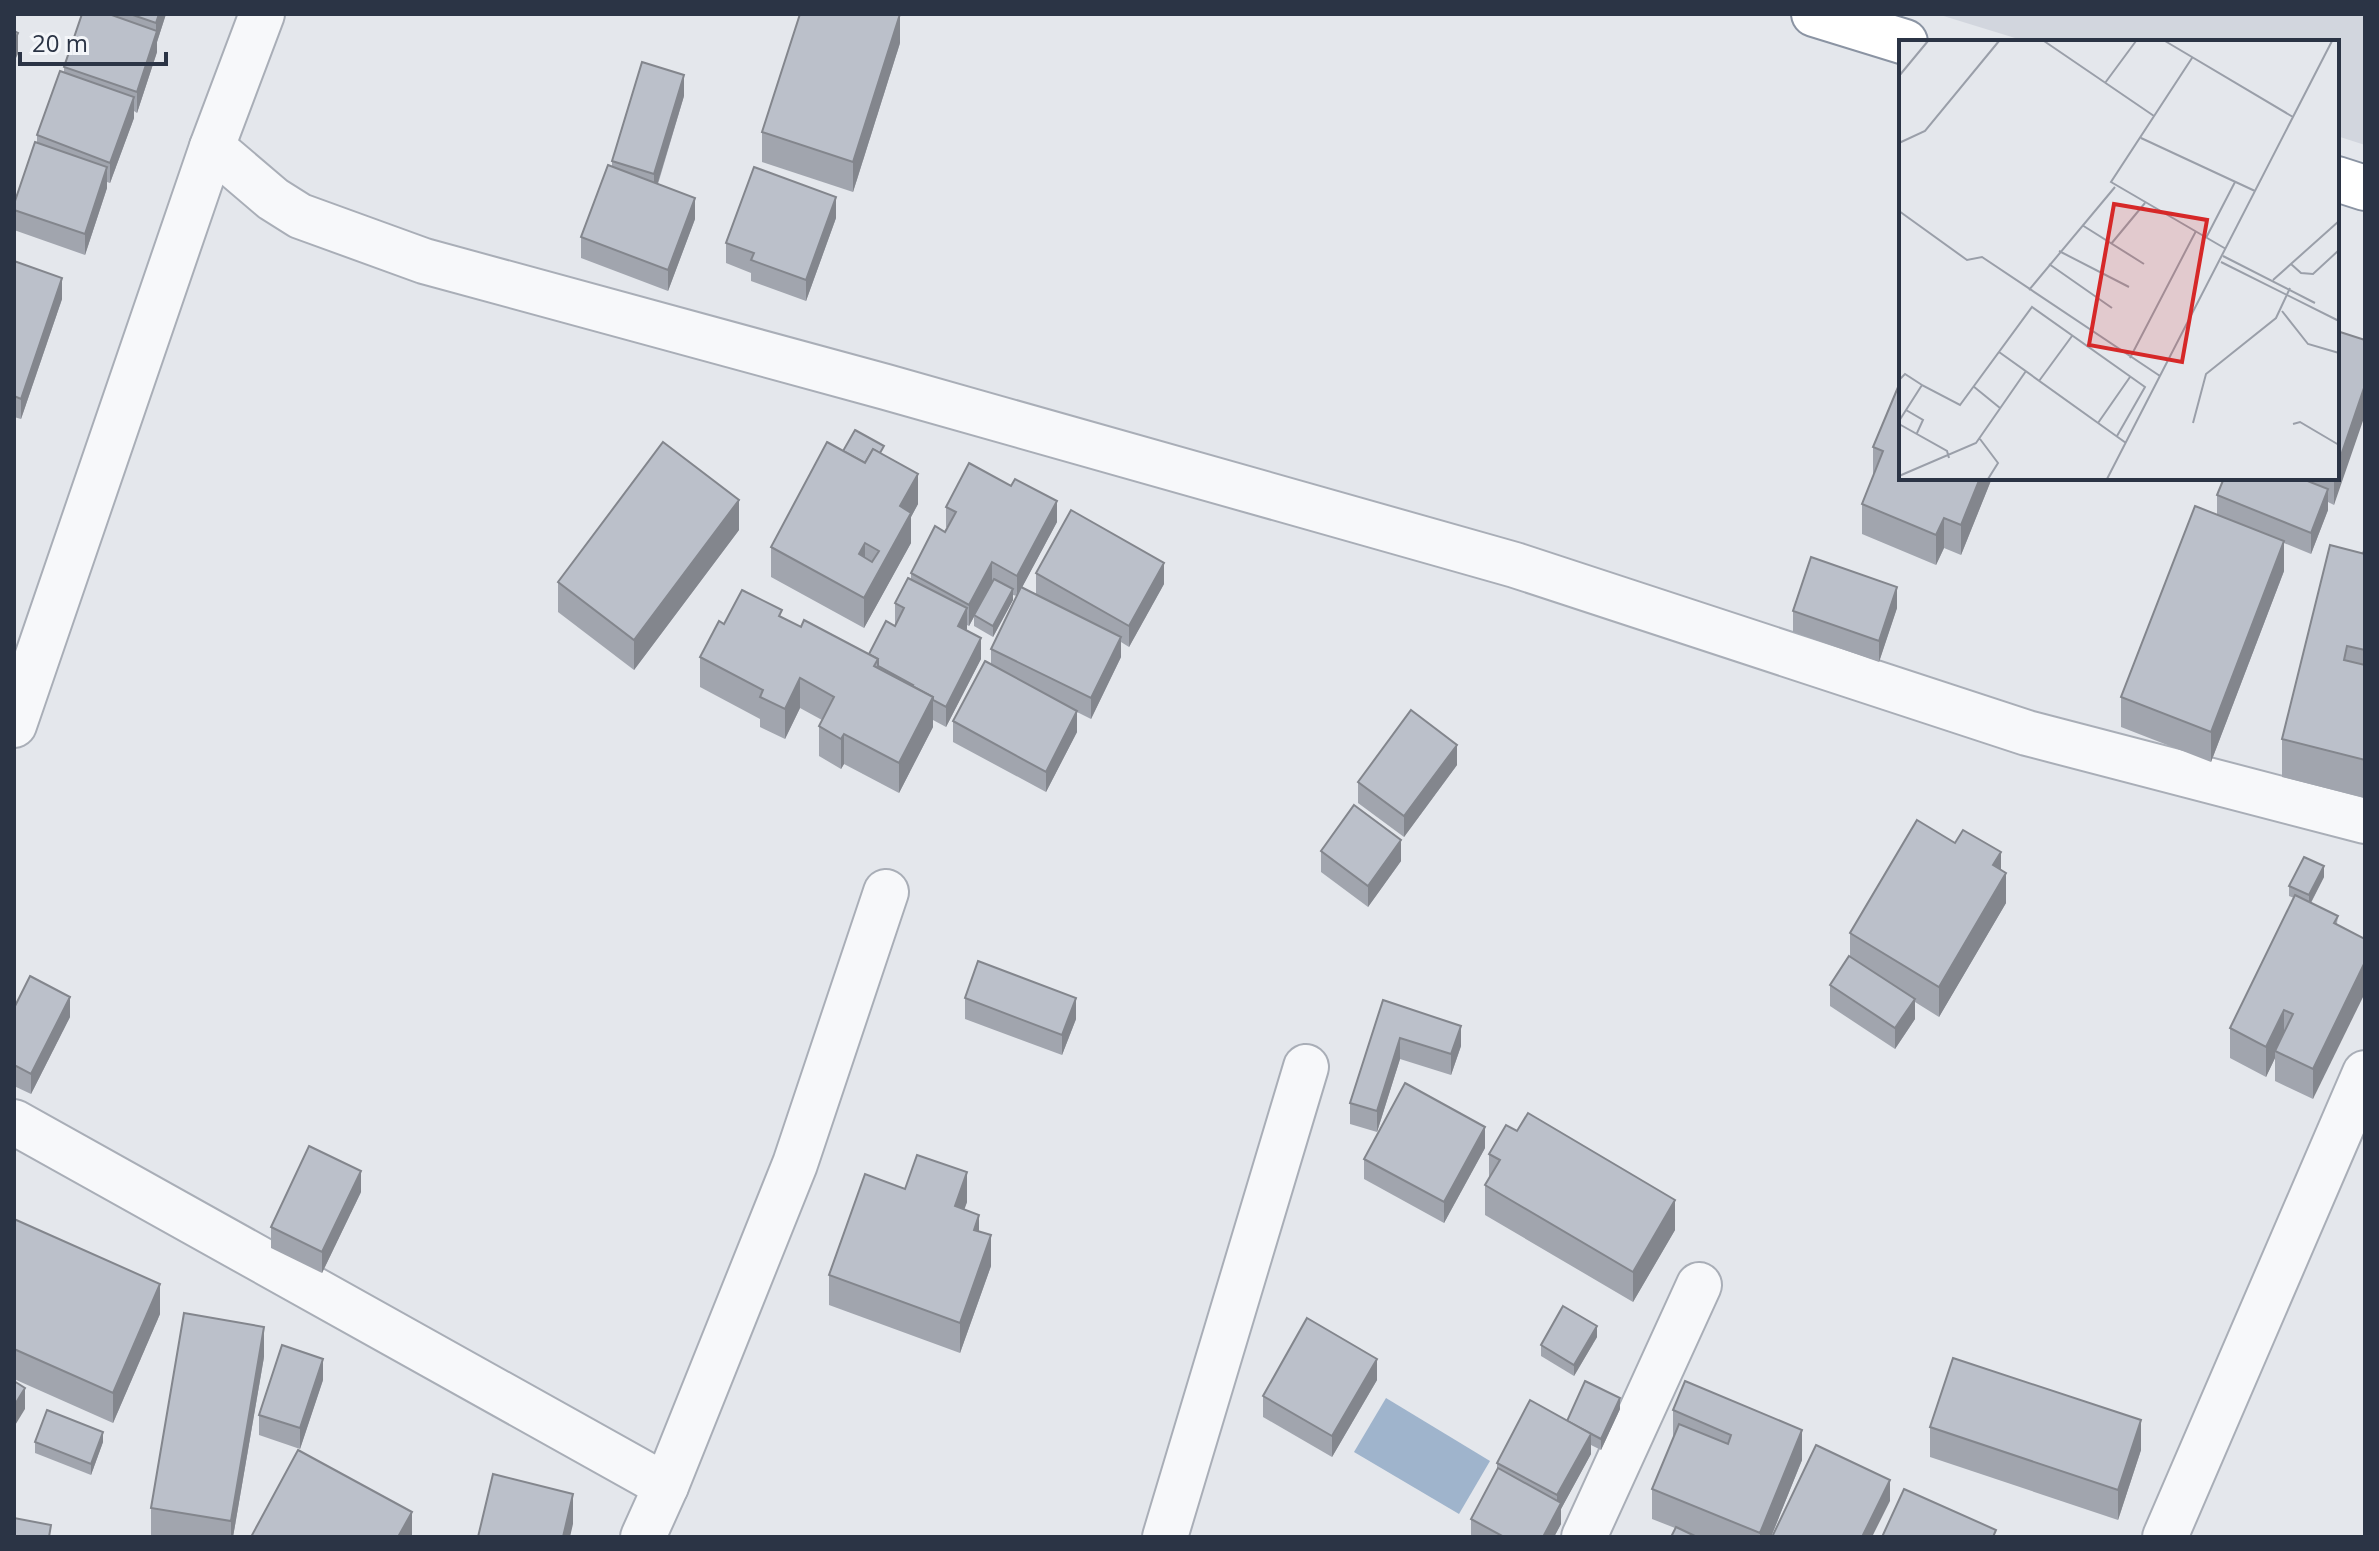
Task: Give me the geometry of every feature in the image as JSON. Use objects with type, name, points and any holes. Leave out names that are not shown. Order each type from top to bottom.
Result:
[{"type":"highway","points":[[1814,14],[1899,40]]},
{"type":"highway","points":[[2339,180],[2365,188]]},
{"type":"street","points":[[14,725],[212,147],[262,14]]},
{"type":"street","points":[[212,147],[273,199],[300,216],[424,261],[886,387],[1515,565],[2027,733],[2365,821]]},
{"type":"street","points":[[643,1537],[795,1164],[886,892]]},
{"type":"street","points":[[1165,1537],[1306,1067]]},
{"type":"street","points":[[2165,1537],[2365,1073]]},
{"type":"street","points":[[14,1122],[666,1486]]},
{"type":"street","points":[[1584,1537],[1699,1285]]},
{"type":"shaded area","points":[[1937,14],[2365,14],[2365,145],[2339,137],[2339,40],[2022,40]]},
{"type":"water","points":[[1386,1398],[1490,1461],[1459,1514],[1354,1452]]},
{"type":"building","points":[[82,14],[109,14],[157,31],[137,92],[64,67]]},
{"type":"building","points":[[130,14],[159,14],[156,23]]},
{"type":"building","points":[[800,14],[900,14],[853,162],[762,132]]},
{"type":"building","points":[[642,62],[684,75],[654,174],[612,161]]},
{"type":"building","points":[[60,71],[134,97],[110,163],[37,135]]},
{"type":"building","points":[[35,142],[107,167],[85,234],[14,210]]},
{"type":"building","points":[[608,165],[695,198],[668,270],[581,237]]},
{"type":"building","points":[[754,167],[836,197],[806,280],[751,260],[754,253],[726,243]]},
{"type":"building","points":[[14,261],[62,278],[21,399],[14,396]]},
{"type":"building","points":[[2339,332],[2365,340],[2365,385],[2339,461]]},
{"type":"building","points":[[1899,385],[1899,480],[1979,480],[1961,525],[1944,518],[1936,535],[1862,504],[1883,451],[1873,447]]},
{"type":"building","points":[[855,430],[884,446],[880,453],[873,449],[865,463],[843,451]]},
{"type":"building","points":[[663,442],[739,500],[634,640],[558,582]]},
{"type":"building","points":[[827,442],[865,463],[873,449],[918,474],[900,506],[911,513],[864,598],[771,547]],"holes":[[[865,543],[879,551],[872,562],[859,554]]]},
{"type":"building","points":[[969,463],[1011,486],[1015,479],[1057,501],[1017,576],[992,562],[969,605],[911,573],[935,526],[945,532],[956,512],[946,507]]},
{"type":"building","points":[[2223,480],[2305,480],[2328,489],[2311,533],[2217,495]]},
{"type":"building","points":[[2195,506],[2284,541],[2211,732],[2121,697]]},
{"type":"building","points":[[1071,510],[1164,563],[1129,626],[1036,573]]},
{"type":"building","points":[[2330,545],[2365,554],[2365,650],[2347,646],[2344,660],[2365,665],[2365,760],[2282,739]]},
{"type":"building","points":[[1811,557],[1897,587],[1879,641],[1793,611]]},
{"type":"building","points":[[908,578],[967,608],[958,626],[981,638],[946,707],[878,666],[878,659],[869,654],[886,621],[895,626],[904,608],[895,603]]},
{"type":"building","points":[[994,579],[1013,589],[993,626],[974,615]]},
{"type":"building","points":[[1021,587],[1121,637],[1091,698],[991,649]]},
{"type":"building","points":[[742,590],[782,610],[779,616],[801,627],[804,620],[878,659],[874,666],[933,697],[899,763],[844,734],[841,739],[819,726],[834,697],[800,678],[785,709],[760,697],[763,690],[700,657],[719,621],[724,624]]},
{"type":"building","points":[[985,661],[1077,711],[1046,772],[953,721]]},
{"type":"building","points":[[1411,710],[1457,745],[1404,816],[1358,782]]},
{"type":"building","points":[[1354,805],[1401,840],[1368,886],[1321,851]]},
{"type":"building","points":[[1917,820],[1955,843],[1963,830],[2001,852],[1993,865],[2006,873],[1939,987],[1850,933]]},
{"type":"building","points":[[2304,857],[2324,866],[2309,895],[2289,886]]},
{"type":"building","points":[[2295,895],[2338,916],[2334,923],[2365,939],[2365,962],[2313,1069],[2275,1051],[2293,1014],[2284,1010],[2266,1047],[2230,1028]]},
{"type":"building","points":[[1849,956],[1915,999],[1895,1028],[1830,985]]},
{"type":"building","points":[[978,961],[1076,998],[1062,1035],[965,998]]},
{"type":"building","points":[[30,976],[70,997],[31,1074],[14,1065],[14,1008]]},
{"type":"building","points":[[1383,1000],[1461,1026],[1451,1054],[1400,1038],[1377,1111],[1350,1103]]},
{"type":"building","points":[[1405,1083],[1485,1127],[1444,1202],[1364,1159]]},
{"type":"building","points":[[1528,1113],[1675,1200],[1633,1272],[1485,1185],[1500,1160],[1489,1154],[1506,1125],[1517,1131]]},
{"type":"building","points":[[309,1146],[361,1171],[322,1252],[271,1227]]},
{"type":"building","points":[[917,1155],[967,1172],[955,1206],[979,1215],[974,1230],[991,1235],[960,1323],[829,1275],[865,1174],[905,1189]]},
{"type":"building","points":[[14,1219],[160,1284],[113,1393],[14,1349]]},
{"type":"building","points":[[1563,1306],[1597,1326],[1574,1365],[1541,1345]]},
{"type":"building","points":[[184,1313],[264,1327],[231,1521],[151,1508]]},
{"type":"building","points":[[1307,1318],[1377,1359],[1332,1436],[1263,1396]]},
{"type":"building","points":[[282,1345],[323,1359],[300,1428],[259,1415]]},
{"type":"building","points":[[1953,1358],[2141,1420],[2118,1490],[1930,1427]]},
{"type":"building","points":[[14,1381],[25,1388],[14,1406]]},
{"type":"building","points":[[1585,1381],[1620,1398],[1601,1439],[1567,1421]]},
{"type":"building","points":[[1685,1381],[1802,1430],[1760,1533],[1652,1489],[1679,1424],[1728,1444],[1731,1435],[1673,1410]]},
{"type":"building","points":[[1530,1400],[1591,1434],[1557,1495],[1497,1463]]},
{"type":"building","points":[[47,1410],[103,1432],[91,1464],[35,1442]]},
{"type":"building","points":[[1816,1445],[1890,1480],[1862,1537],[1772,1537]]},
{"type":"building","points":[[298,1450],[412,1512],[398,1537],[251,1537]]},
{"type":"building","points":[[1498,1468],[1561,1503],[1543,1537],[1504,1537],[1471,1519]]},
{"type":"building","points":[[493,1474],[573,1494],[563,1537],[478,1537]]},
{"type":"building","points":[[1904,1489],[1996,1530],[1993,1537],[1882,1537]]},
{"type":"building","points":[[14,1518],[51,1525],[49,1537],[14,1537]]},
{"type":"building","points":[[1676,1527],[1697,1537],[1671,1537]]}]
